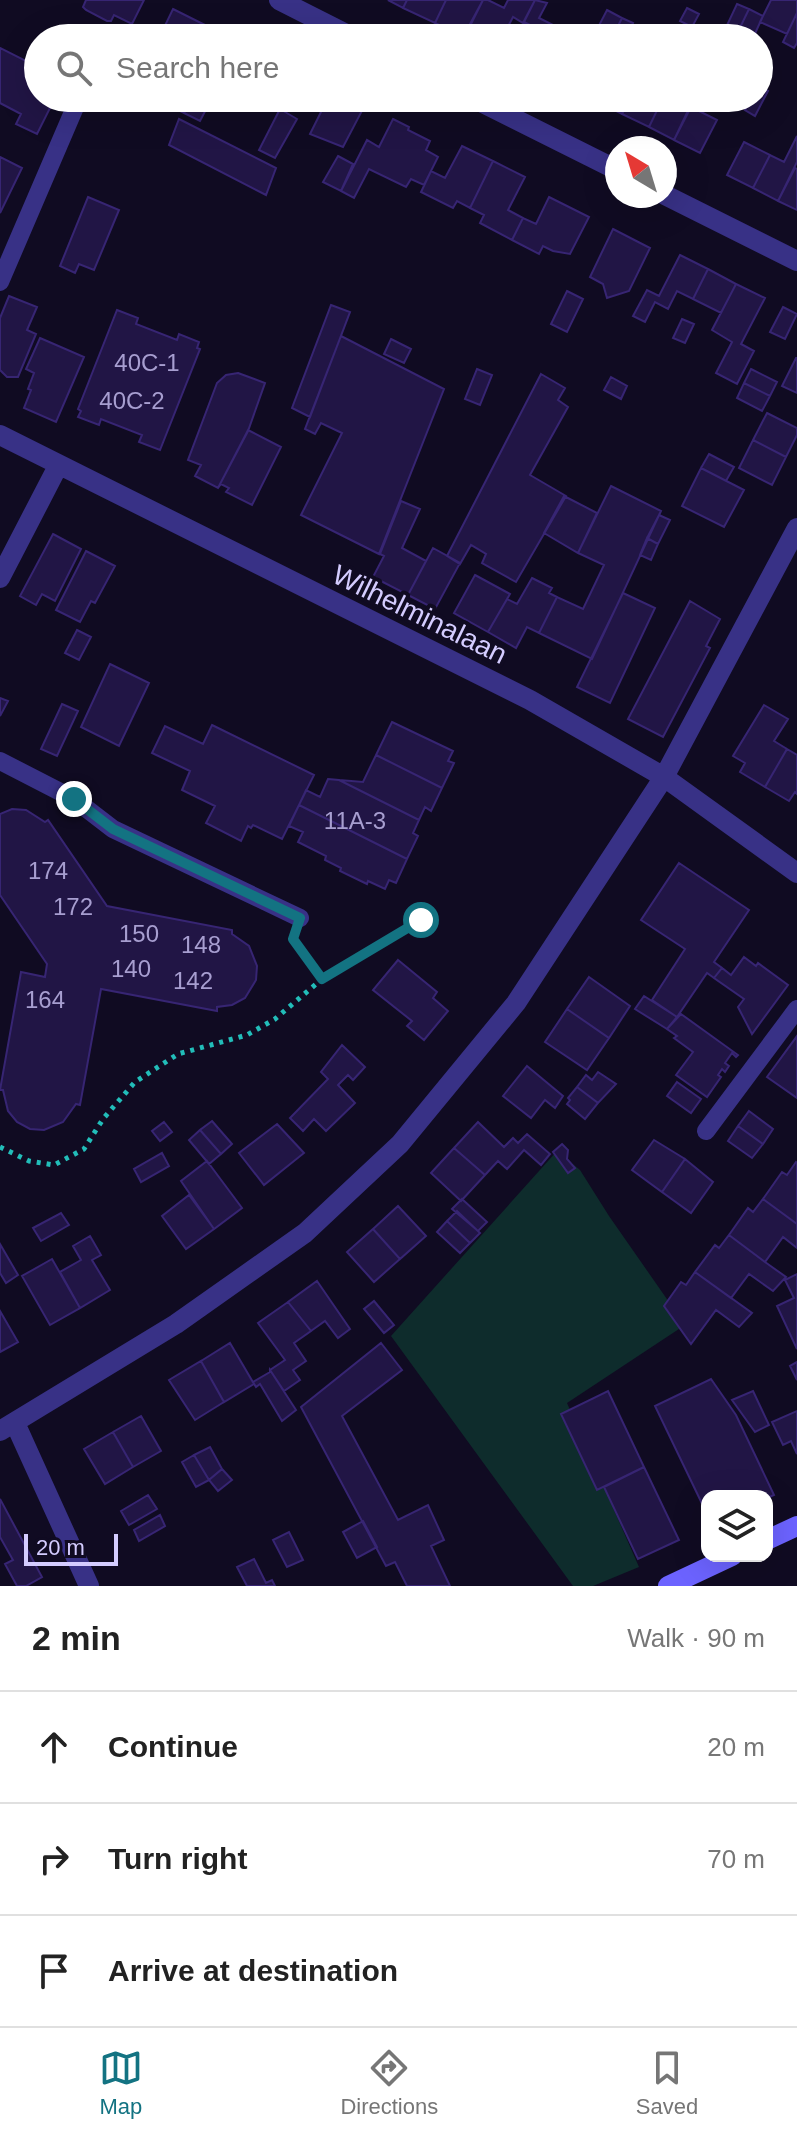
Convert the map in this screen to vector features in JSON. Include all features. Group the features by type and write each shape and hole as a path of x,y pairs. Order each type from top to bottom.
{"street":[{"path":"279,0 326,24"},
{"path":"501,112 605,164"},
{"path":"677,201 797,261"},
{"name":"Wilhelminalaan","path":"0,435 530,700 664,777 797,873"},
{"path":"0,578 58,466"},
{"path":"89,1586 7,1427 176,1324 305,1233 400,1144 516,1003 664,777 797,528"},
{"path":"773,1537 797,1526"},
{"path":"668,1586 719,1562"}],"lane":[{"path":"0,282 73,112"},
{"path":"0,761 74,799 113,829 300,918"},
{"path":"706,1131 797,1009"}],"path":[{"path":"300,918 293,939 322,979"},
{"path":"0,1147 29,1161 54,1165 84,1149 103,1119 135,1082 178,1054 247,1035 275,1019 322,979 421,920"}],"green space":[{"path":"557,1151 580,1170 685,1325 567,1403 639,1567 593,1586 573,1586 391,1336"}],"building":[{"path":"86,0 144,0 132,24 114,15 111,21 107,21 83,7"},
{"path":"388,0 407,0 403,8"},
{"path":"407,0 446,0 435,23 403,8"},
{"path":"446,0 483,0 470,24 435,23"},
{"path":"483,0 504,8 508,0 535,0 523,23 513,17 509,24 471,24"},
{"path":"535,0 547,3 539,18 551,24 524,22"},
{"path":"771,0 797,0 797,13 787,34 773,28 773,24 760,22"},
{"path":"737,4 749,9 742,24 728,24"},
{"path":"687,8 699,14 694,24 680,21"},
{"path":"173,9 203,24 166,24"},
{"path":"749,9 763,16 759,24 742,24"},
{"path":"607,10 622,18 619,24 600,24"},
{"path":"797,13 797,43 794,48 783,42"},
{"path":"622,18 633,23 633,24 619,24"},
{"path":"0,48 24,60 24,112 48,112 37,134 16,124 21,114 0,103"},
{"path":"185,112 205,112 200,121"},
{"path":"278,112 297,119 275,158 259,150"},
{"path":"321,112 361,112 343,147 310,134"},
{"path":"623,112 656,112 649,127"},
{"path":"656,112 687,112 676,136 666,136 649,127"},
{"path":"688,112 701,112 717,120 700,153 677,142 676,136"},
{"path":"179,119 276,168 266,195 169,145"},
{"path":"393,119 430,141 426,150 438,157 424,185 411,179 406,187 369,169 354,198 341,191 367,140 379,147"},
{"path":"797,136 797,162 778,201 753,188 770,155 784,162"},
{"path":"744,142 770,155 753,188 727,175"},
{"path":"462,146 493,161 470,208 457,201 453,208 421,192 431,171 445,178"},
{"path":"338,156 353,164 341,191 323,182"},
{"path":"0,157 22,168 0,213"},
{"path":"493,161 525,177 508,210 523,218 512,240 480,223 484,215 470,208"},
{"path":"797,169 797,210 778,201"},
{"path":"88,197 119,210 94,270 79,264 75,273 60,266"},
{"path":"549,197 589,217 570,254 543,246 539,254 512,240 523,218 536,224"},
{"path":"613,229 650,248 629,291 607,298 603,284 590,277"},
{"path":"680,255 708,269 693,299 677,291 668,309 655,302 645,322 633,316 647,290 659,296"},
{"path":"708,269 736,284 721,313 693,299"},
{"path":"736,284 765,298 741,344 754,351 737,384 716,373 732,342 712,330"},
{"path":"567,291 583,299 567,332 551,324"},
{"path":"9,296 37,307 27,330 36,334 18,377 7,377 0,370 0,318"},
{"path":"331,305 350,312 310,417 292,408"},
{"path":"783,307 797,314 785,339 770,332"},
{"path":"117,310 138,318 136,324 177,340 179,334 199,342 197,348 200,349 160,450 139,442 142,435 101,419 99,425 78,417 81,411 78,409"},
{"path":"682,319 694,324 685,343 673,338"},
{"path":"341,336 444,389 379,554 301,515 342,433 321,423 315,434 305,429"},
{"path":"40,338 84,357 56,422 24,408 34,373 26,369"},
{"path":"391,339 411,349 404,363 384,354"},
{"path":"797,358 797,393 782,386"},
{"path":"477,369 492,375 480,405 465,399"},
{"path":"751,369 777,382 770,396 744,383"},
{"path":"238,373 265,383 248,431 218,488 195,476 201,465 188,460 217,383 226,375"},
{"path":"541,374 565,388 558,400 568,407 530,475 566,496 516,582 482,563 486,554 471,545 460,564 447,556"},
{"path":"611,377 627,386 621,399 604,390"},
{"path":"744,383 770,396 762,411 737,398"},
{"path":"767,413 797,428 797,435 786,457 753,440"},
{"path":"248,430 281,447 252,505 226,492 229,488 221,484 218,488"},
{"path":"753,440 786,457 772,485 739,468"},
{"path":"709,454 734,467 726,481 701,468"},
{"path":"701,468 744,490 724,527 682,506"},
{"path":"611,486 661,511 592,659 539,633 557,597 583,609 604,565 578,553"},
{"path":"564,496 597,513 578,553 544,533"},
{"path":"401,501 420,509 402,548 426,561 408,595 373,577 384,556 380,554"},
{"path":"659,515 670,520 658,544 647,538"},
{"path":"53,534 81,549 55,601 42,594 36,605 20,596"},
{"path":"647,538 658,544 651,560 640,555"},
{"path":"433,548 460,563 435,609 408,595"},
{"path":"86,551 115,566 95,603 91,601 80,622 56,610"},
{"path":"475,575 510,594 488,632 454,613"},
{"path":"532,578 552,588 549,593 557,597 539,633 527,627 516,648 488,632 507,599 517,604"},
{"path":"623,593 655,608 610,703 577,687"},
{"path":"690,601 720,619 706,646 710,648 663,737 628,719"},
{"path":"77,630 91,637 79,660 65,653"},
{"path":"110,664 149,683 119,746 81,727"},
{"path":"0,698 8,701 0,716"},
{"path":"62,704 78,711 57,756 41,749"},
{"path":"764,705 788,719 774,741 787,749 765,787 740,772 745,763 733,756"},
{"path":"392,722 453,751 448,761 454,763 442,788 376,755"},
{"path":"212,725 314,775 282,839 253,825 251,828 248,826 241,841 206,823 215,806 182,790 190,771 152,753 165,726 203,744"},
{"path":"787,749 797,755 797,794 795,792 789,801 765,787"},
{"path":"376,755 442,788 431,811 425,807 419,820 339,780 363,782"},
{"path":"328,779 339,780 419,820 413,833 418,836 407,859 299,805 306,790 320,797"},
{"path":"299,805 407,859 396,883 389,880 385,889 368,881 367,884 340,871 341,868 325,860 326,856 298,842 303,832 289,826"},
{"path":"12,809 26,810 45,822 48,820 107,906 232,930 232,934 249,946 257,966 256,980 245,998 232,1005 217,1007 217,1011 101,989 80,1105 76,1104 63,1122 44,1130 30,1129 17,1122 8,1111 3,1090 0,1090 21,972 45,977 47,964 0,895 0,814"},
{"path":"679,863 749,910 714,962 722,968 714,978 707,973 677,1017 652,1000 685,949 641,920"},
{"path":"744,957 756,966 758,963 788,985 752,1034 738,1007 744,999 714,978 722,968 731,975"},
{"path":"398,960 437,992 433,998 448,1011 424,1040 407,1026 412,1021 373,990"},
{"path":"589,977 630,1006 609,1038 567,1009"},
{"path":"644,996 677,1017 667,1029 635,1009"},
{"path":"567,1009 609,1038 587,1070 545,1042"},
{"path":"681,1014 738,1055 736,1057 732,1053 725,1063 729,1066 725,1072 722,1069 718,1075 721,1077 707,1097 676,1075 693,1052 667,1029"},
{"path":"797,1036 797,1098 767,1077"},
{"path":"342,1045 365,1067 353,1080 348,1075 338,1085 355,1103 326,1131 314,1119 303,1131 290,1118 328,1079 321,1072"},
{"path":"527,1066 563,1096 555,1108 545,1100 531,1118 503,1096"},
{"path":"598,1072 616,1084 598,1103 577,1087 586,1075 592,1080"},
{"path":"677,1082 701,1099 691,1113 667,1096"},
{"path":"577,1087 598,1103 585,1119 567,1104"},
{"path":"749,1111 773,1129 763,1144 738,1126"},
{"path":"212,1121 232,1144 221,1154 200,1130"},
{"path":"164,1122 172,1132 160,1141 152,1131"},
{"path":"478,1122 504,1147 513,1138 518,1143 527,1134 550,1154 541,1165 524,1150 507,1169 498,1161 485,1175 454,1148"},
{"path":"277,1124 304,1153 264,1185 239,1153"},
{"path":"738,1126 763,1144 752,1158 728,1141"},
{"path":"200,1130 221,1154 209,1164 189,1140"},
{"path":"654,1140 685,1159 662,1192 632,1170"},
{"path":"562,1144 568,1150 567,1159 575,1168 568,1173 553,1152"},
{"path":"454,1148 485,1175 461,1201 431,1173"},
{"path":"162,1153 169,1166 141,1182 134,1169"},
{"path":"685,1159 713,1182 691,1213 662,1192"},
{"path":"207,1161 242,1208 214,1229 181,1181"},
{"path":"796,1162 797,1224 763,1199 782,1172 787,1175"},
{"path":"189,1195 214,1229 186,1249 162,1216"},
{"path":"462,1199 487,1222 478,1231 452,1209"},
{"path":"763,1199 797,1224 797,1248 783,1237 765,1262 729,1235 748,1208 753,1212"},
{"path":"398,1206 426,1236 400,1259 373,1229"},
{"path":"457,1211 480,1233 470,1243 447,1221"},
{"path":"61,1213 69,1225 41,1241 33,1228"},
{"path":"447,1221 470,1243 460,1253 437,1232"},
{"path":"373,1229 400,1259 374,1282 347,1252"},
{"path":"729,1235 786,1277 773,1291 749,1274 731,1298 695,1272 715,1245 719,1248"},
{"path":"90,1236 101,1255 92,1260 110,1290 80,1308 60,1272 81,1260 73,1246"},
{"path":"0,1244 18,1275 6,1283 0,1273"},
{"path":"52,1259 80,1308 50,1325 22,1276"},
{"path":"695,1272 752,1313 739,1327 716,1310 691,1344 664,1306 681,1282 686,1285"},
{"path":"797,1274 797,1349 777,1306 794,1298 785,1280"},
{"path":"317,1281 350,1329 338,1338 325,1321 311,1331 288,1302"},
{"path":"374,1301 394,1325 384,1333 364,1309"},
{"path":"288,1302 311,1331 294,1343 306,1361 293,1370 300,1380 284,1391 270,1370 285,1360 258,1323"},
{"path":"0,1311 18,1342 0,1352"},
{"path":"230,1343 254,1384 224,1402 201,1361"},
{"path":"381,1343 402,1370 342,1416 398,1520 428,1505 444,1540 431,1546 450,1586 407,1586 395,1562 386,1566 301,1407"},
{"path":"201,1361 224,1402 195,1420 169,1380"},
{"path":"797,1362 797,1380 790,1366"},
{"path":"270,1370 296,1410 282,1421 260,1384 256,1387 253,1382"},
{"path":"711,1379 736,1415 772,1490 701,1490 701,1502 655,1406"},
{"path":"608,1391 644,1467 597,1490 561,1414"},
{"path":"753,1391 769,1425 755,1432 732,1400"},
{"path":"797,1411 797,1454 791,1441 783,1445 772,1422"},
{"path":"141,1416 161,1451 133,1467 113,1432"},
{"path":"113,1432 133,1467 105,1484 84,1449"},
{"path":"210,1447 222,1469 209,1480 194,1455"},
{"path":"194,1455 209,1480 196,1487 182,1462"},
{"path":"644,1467 679,1540 638,1559 604,1487"},
{"path":"222,1469 232,1480 218,1491 209,1480"},
{"path":"148,1495 157,1509 129,1525 121,1511"},
{"path":"0,1499 42,1577 26,1586 17,1586 5,1564 13,1560 0,1537"},
{"path":"160,1515 165,1526 139,1541 134,1530"},
{"path":"363,1521 377,1547 357,1558 343,1532"},
{"path":"289,1532 303,1560 287,1567 273,1540"},
{"path":"254,1559 266,1583 272,1580 275,1586 247,1586 237,1567"}],"route":[{"path":"74,799 113,829 300,918 293,939 322,979 421,920"}]}
